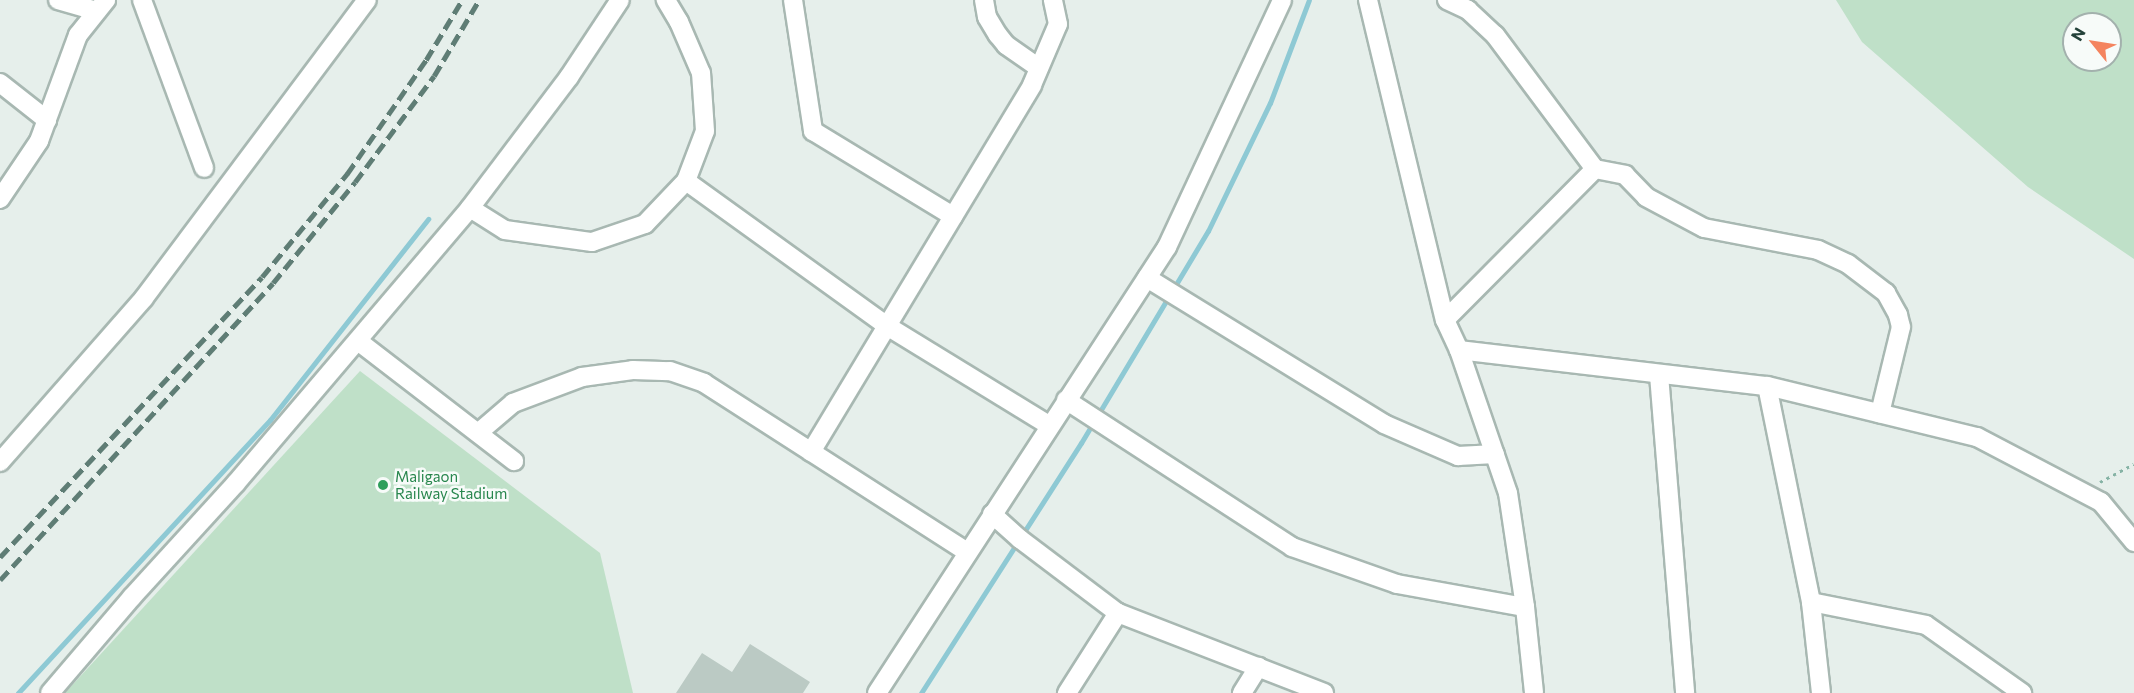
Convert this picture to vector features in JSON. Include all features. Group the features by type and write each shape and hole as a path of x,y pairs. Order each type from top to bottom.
{"street":[{"path":"58,0 101,6"},
{"path":"142,0 204,168"},
{"path":"0,462 144,298 367,0"},
{"path":"50,693 358,341 470,208 568,77 620,0"},
{"path":"470,208 505,230 592,242 645,224 686,181 705,131 701,73 679,22 666,0"},
{"path":"793,0 813,131 953,216"},
{"path":"984,0 987,17 1006,45 1039,68"},
{"path":"811,452 1032,85 1058,24 1053,0"},
{"path":"877,693 1167,247 1282,0"},
{"path":"1368,0 1445,320 1459,350 1508,493 1525,607 1534,693"},
{"path":"1447,0 1468,10 1495,35 1595,169 1625,175 1646,197 1704,228 1818,250 1848,264 1886,293 1898,315 1900,327 1880,413"},
{"path":"0,199 39,141 78,35 101,6"},
{"path":"0,83 47,120"},
{"path":"1445,320 1595,169"},
{"path":"686,181 887,326 1050,426"},
{"path":"1147,278 1384,424 1458,456 1495,453"},
{"path":"358,341 514,460"},
{"path":"1459,350 1767,386 1977,436 2101,502 2134,542"},
{"path":"478,433 513,403 582,377 633,370 670,371 704,383 967,552"},
{"path":"1659,375 1685,693"},
{"path":"1767,386 1811,602 1821,693"},
{"path":"1066,400 1292,547 1397,584 1525,607"},
{"path":"992,514 1020,539 1118,613 1258,667 1295,687 1324,693"},
{"path":"1811,602 1926,625 2022,693"},
{"path":"1067,693 1118,613"},
{"path":"1242,693 1258,667"}],"path":[{"path":"2101,502 2100,482 2134,464"}],"green space":[{"path":"1836,0 2134,0 2134,259 2028,187 1862,42"},
{"name":"Maligaon Railway Stadium","path":"360,371 600,553 633,693 65,693"}],"building":[{"path":"750,644 810,682 803,693 676,693 702,653 732,672"}],"waterway":[{"path":"921,693 1081,443 1208,231 1270,103 1309,0"},
{"path":"18,693 270,420 428,219"}],"railway":[{"path":"0,557 262,277 347,174 426,60 462,0"},
{"path":"0,580 273,283 355,182 434,76 479,0"}],"place":[{"name":"Maligaon Railway Stadium","path":"383,485"}]}
